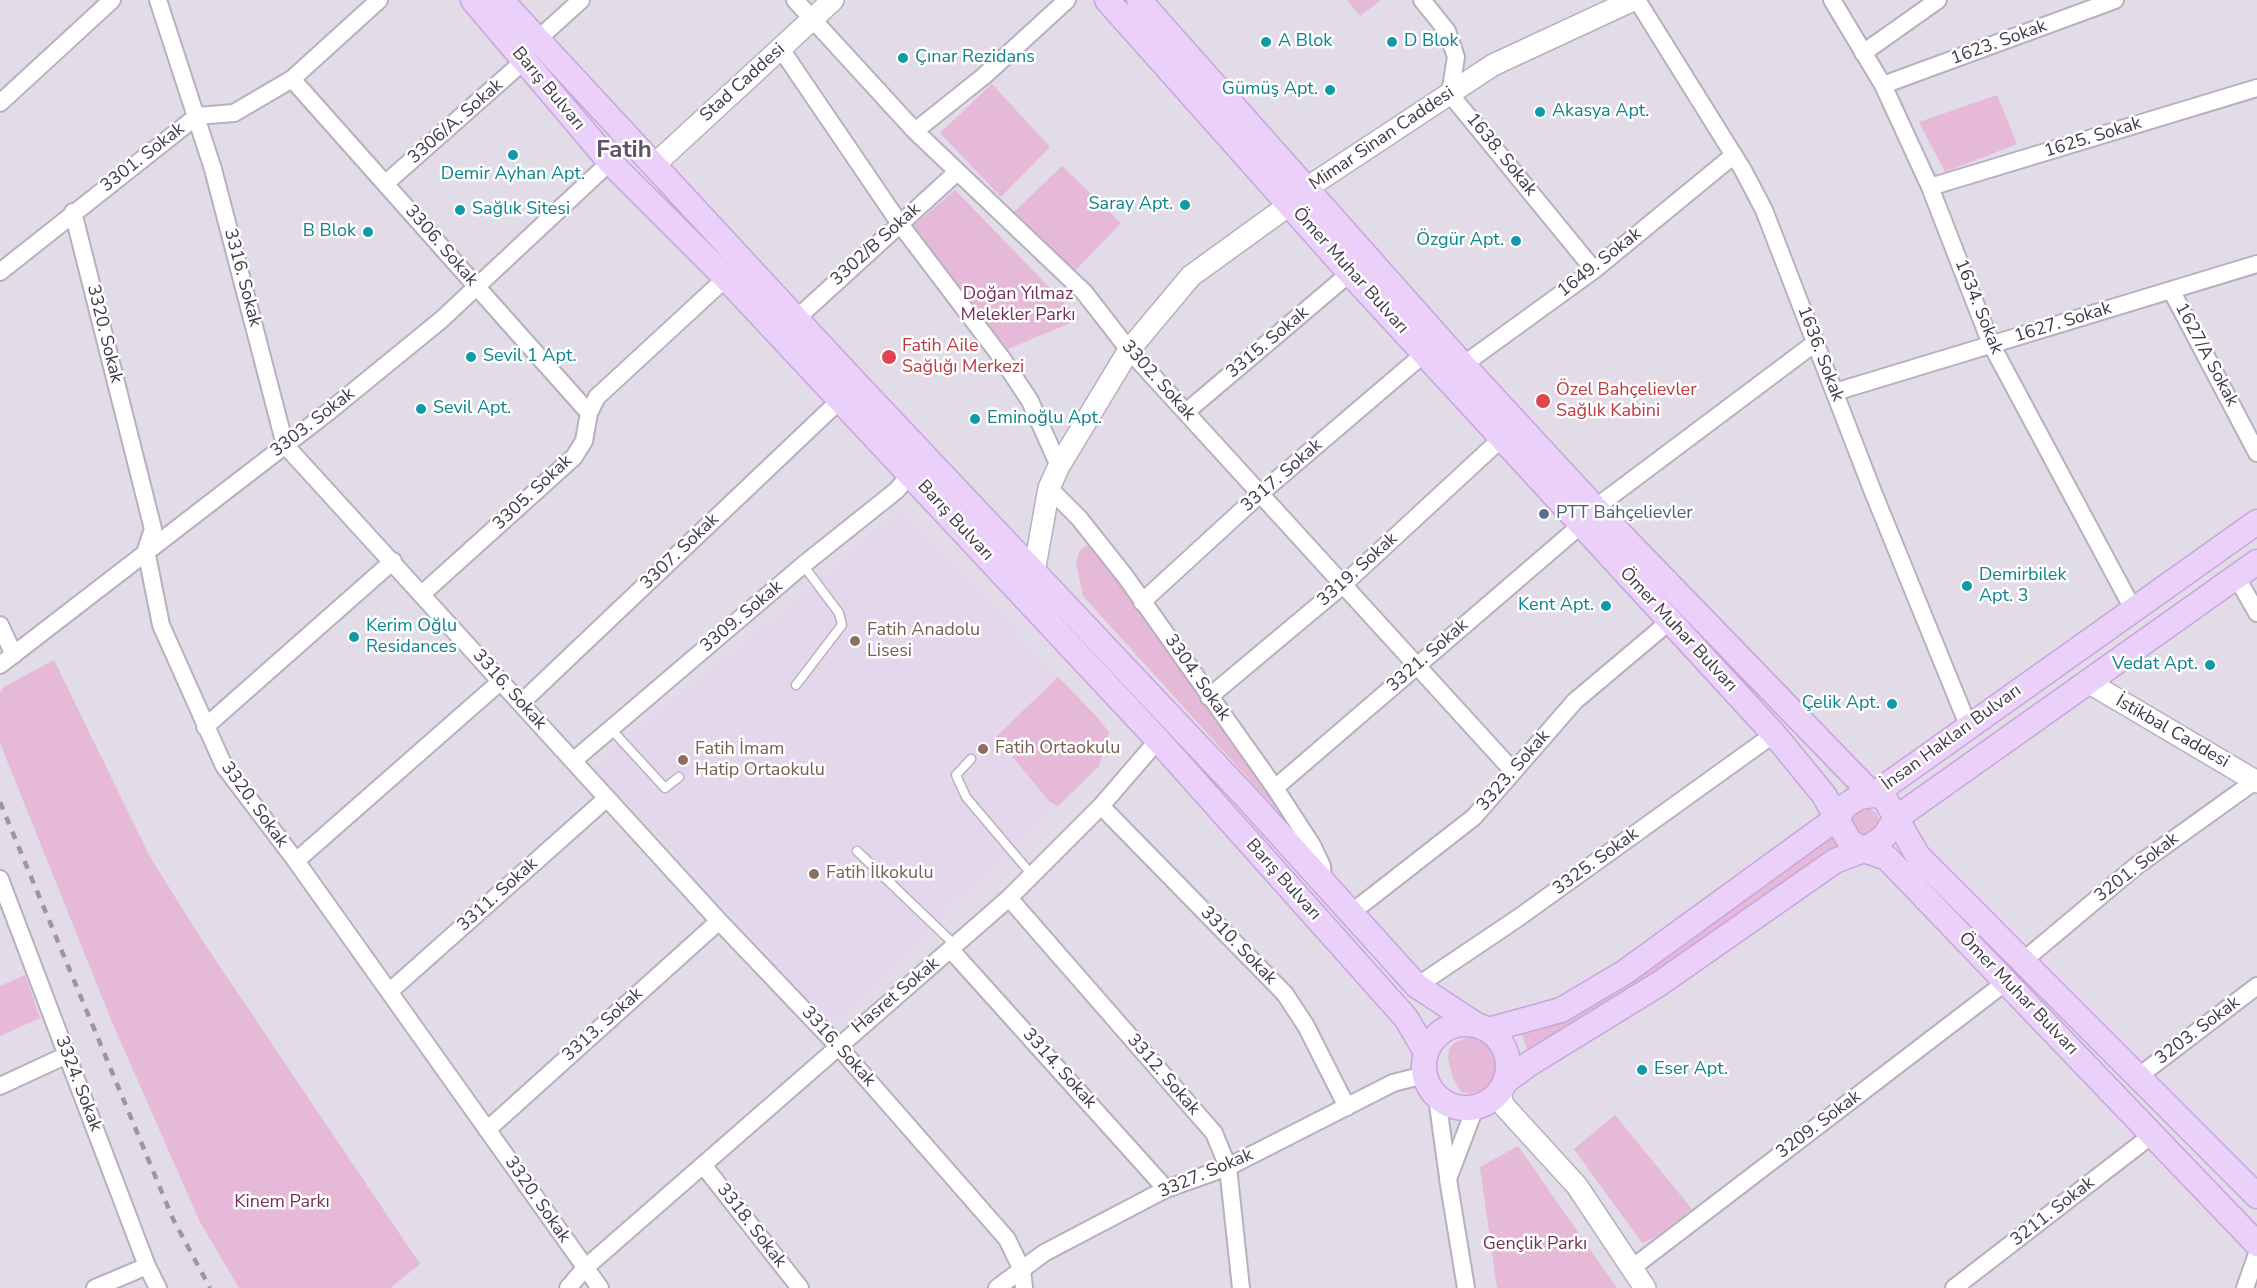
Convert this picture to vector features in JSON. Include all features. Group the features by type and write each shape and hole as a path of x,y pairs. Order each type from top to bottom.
{"main road":[{"name":"Barış Bulvarı","path":"473,0 531,50 653,166 1323,881 1417,986 1482,1027"},
{"name":"Barış Bulvarı","path":"501,0 531,50 610,162 726,278 1158,740 1411,1024 1425,1063"},
{"name":"Ömer Muhar Bulvarı","path":"1107,0 1350,273 1502,438 1588,516 1873,795 1885,799 1893,809 1895,819 1918,856 2257,1196"},
{"name":"Ömer Muhar Bulvarı","path":"1139,0 1463,365 1588,516 1670,621 1774,735 1824,795 1849,841 1864,850 1887,858 2257,1244"},
{"name":"İnsan Hakları Bulvarı","path":"1482,1027 1561,1010 1625,972 1837,818 1845,806 1859,797 1873,795 1968,725 2257,522"},
{"name":"İnsan Hakları Bulvarı","path":"1502,1087 1529,1064 1659,984 1835,861 1864,850 1884,837 1895,819 2257,562"},
{"path":"1463,1023 1482,1027 1499,1039 1506,1052 1509,1066 1502,1087 1488,1102 1475,1108 1449,1105 1437,1098 1425,1063 1440,1032 1463,1023"}],"street":[{"path":"0,103 112,0"},
{"name":"3316. Sokak","path":"158,0 197,116 285,445 719,921 838,1046 1007,1239 1022,1270 1024,1288"},
{"name":"3301. Sokak","path":"0,272 197,116 234,113 292,79 380,0"},
{"name":"3306/A. Sokak","path":"386,183 531,50 581,0"},
{"name":"3302. Sokak","path":"795,0 915,131 1084,292 1129,351 1418,664 1513,771"},
{"name":"Stad Caddesi","path":"653,166 833,0"},
{"path":"915,131 984,76 1067,0"},
{"path":"1422,0 1447,31 1456,57 1450,94"},
{"name":"Mimar Sinan Caddesi","path":"1034,572 1049,488 1059,466 1129,351 1191,276 1289,205 1307,188 1493,65 1635,0"},
{"name":"1636. Sokak","path":"1635,0 1734,155 1764,210 1968,725"},
{"name":"1634. Sokak","path":"1832,0 1883,85 1930,187 1991,344 2133,609"},
{"path":"1863,53 1938,0"},
{"name":"1623. Sokak","path":"1883,85 2115,0"},
{"path":"781,49 900,224 1001,357 1030,401 1059,466"},
{"name":"3306. Sokak","path":"292,79 589,413"},
{"name":"1625. Sokak","path":"1930,187 2257,88"},
{"name":"1638. Sokak","path":"1450,94 1594,270"},
{"name":"1649. Sokak","path":"1463,365 1594,270 1734,155"},
{"name":"3303. Sokak","path":"0,665 146,550 285,445 441,320 610,162"},
{"name":"3302/B Sokak","path":"796,319 957,172"},
{"name":"3320. Sokak","path":"73,212 153,529 146,550 161,625 224,766 296,861 600,1288"},
{"name":"1627. Sokak","path":"1835,392 2257,264"},
{"name":"3315. Sokak","path":"1186,412 1350,273"},
{"name":"3305. Sokak","path":"422,594 574,457 584,441 589,413 597,397 726,278"},
{"name":"1627/A Sokak","path":"2171,290 2257,453"},
{"name":"3321. Sokak","path":"1275,788 1588,516 1815,343"},
{"name":"3317. Sokak","path":"1142,602 1261,493 1425,353"},
{"name":"3307. Sokak","path":"521,703 840,401"},
{"name":"3319. Sokak","path":"1209,697 1344,584 1502,438"},
{"name":"3309. Sokak","path":"573,761 803,565 897,490 910,474"},
{"name":"3304. Sokak","path":"1049,488 1079,518 1275,788 1312,845 1322,866 1323,881"},
{"path":"205,727 393,561"},
{"path":"2236,576 2257,613"},
{"name":"3323. Sokak","path":"1350,913 1474,817 1575,701 1670,621"},
{"path":"0,625 14,655"},
{"path":"296,861 501,681"},
{"name":"İstikbal Caddesi","path":"2088,682 2256,781"},
{"name":"3325. Sokak","path":"1417,986 1518,918 1774,735"},
{"name":"Hasret Sokak","path":"568,1288 585,1268 1009,898 1101,806 1158,740"},
{"name":"3201. Sokak","path":"2023,961 2135,867 2256,781"},
{"name":"3311. Sokak","path":"389,992 607,798"},
{"name":"3310. Sokak","path":"1101,806 1285,994 1306,1026 1347,1107"},
{"name":"3324. Sokak","path":"0,879 147,1266 158,1288"},
{"name":"3312. Sokak","path":"1009,898 1214,1133 1228,1167 1241,1288"},
{"name":"3313. Sokak","path":"487,1130 719,921"},
{"name":"3314. Sokak","path":"953,948 1166,1189"},
{"name":"3209. Sokak","path":"1632,1268 2006,982"},
{"name":"3203. Sokak","path":"2139,1076 2257,986"},
{"path":"0,1086 67,1055"},
{"name":"3327. Sokak","path":"996,1288 1044,1253 1166,1189 1228,1167 1393,1083 1425,1063"},
{"path":"1502,1087 1504,1106 1577,1186 1646,1288"},
{"path":"1437,1098 1466,1288"},
{"path":"1448,1179 1475,1108"},
{"name":"3211. Sokak","path":"1954,1288 2152,1135"},
{"name":"3318. Sokak","path":"703,1165 800,1288"},
{"path":"2245,1288 2257,1254"},
{"path":"94,1288 147,1266"}],"lane":[{"path":"796,685 828,647 842,625 839,613 803,565"},
{"path":"611,729 665,788 679,777"},
{"path":"971,759 956,775 966,797 1032,875"},
{"path":"857,851 953,948"}],"shaded area":[{"path":"0,0 2257,0 2257,1288 0,1288"},
{"path":"896,513 910,518 1109,732 1099,766 998,864 955,901 912,952 832,1024 669,846 593,768 607,753 792,603"}],"green space":[{"path":"1347,0 1381,0 1360,16"},
{"path":"992,84 1050,147 1001,197 940,133"},
{"path":"1997,95 2017,144 1945,172 1919,122"},
{"path":"1062,166 1121,223 1072,274 1014,212"},
{"name":"Doğan Yılmaz Melekler Parkı","path":"955,190 1080,319 1008,349 911,228"},
{"path":"1089,544 1289,818 1286,820 1083,596 1076,562 1080,550"},
{"name":"Kinem Parkı","path":"54,660 150,857 202,940 420,1264 390,1288 239,1288 200,1222 112,1022 0,743 0,693 4,687"},
{"path":"1058,677 1109,732 1099,766 1058,806 1050,802 996,737"},
{"path":"1865,808 1875,812 1879,822 1875,832 1865,836 1855,832 1851,822 1855,812"},
{"path":"1832,837 1838,844 1666,967 1529,1053 1522,1035 1544,1024 1822,841"},
{"path":"25,975 40,1018 0,1036 0,986"},
{"path":"1472,1036 1481,1038 1496,1048 1502,1065 1497,1082 1489,1089 1470,1094 1461,1092 1453,1078 1448,1059 1449,1049 1455,1042"},
{"path":"1615,1115 1692,1209 1656,1237 1642,1243 1574,1149"},
{"name":"Gençlik Parkı","path":"1518,1146 1617,1288 1497,1288 1480,1167"}],"railway":[{"path":"0,802 173,1219 210,1288"}],"place":[{"name":"A Blok","path":"1266,42"},
{"name":"D Blok","path":"1392,42"},
{"name":"Çınar Rezidans","path":"903,58"},
{"name":"Gümüş Apt.","path":"1330,90"},
{"name":"Akasya Apt.","path":"1540,112"},
{"name":"Demir Ayhan Apt.","path":"513,155"},
{"name":"Saray Apt.","path":"1185,205"},
{"name":"Sağlık Sitesi","path":"460,210"},
{"name":"B Blok","path":"368,232"},
{"name":"Özgür Apt.","path":"1516,241"},
{"name":"Sevil 1 Apt.","path":"471,357"},
{"name":"Fatih Aile Sağlığı Merkezi","path":"889,357"},
{"name":"Özel Bahçelievler Sağlık Kabini","path":"1543,401"},
{"name":"Sevil Apt.","path":"421,409"},
{"name":"Eminoğlu Apt.","path":"975,419"},
{"name":"PTT Bahçelievler","path":"1544,514"},
{"name":"Demirbilek Apt. 3","path":"1967,586"},
{"name":"Kent Apt.","path":"1606,606"},
{"name":"Kerim Oğlu Residances","path":"354,637"},
{"name":"Fatih Anadolu Lisesi","path":"855,641"},
{"name":"Vedat Apt.","path":"2210,665"},
{"name":"Çelik Apt.","path":"1892,704"},
{"name":"Fatih Ortaokulu","path":"983,749"},
{"name":"Fatih İmam Hatip Ortaokulu","path":"683,760"},
{"name":"Fatih İlkokulu","path":"814,874"},
{"name":"Eser Apt.","path":"1642,1070"}],"district":[{"name":"Fatih","path":"624,151"}]}
